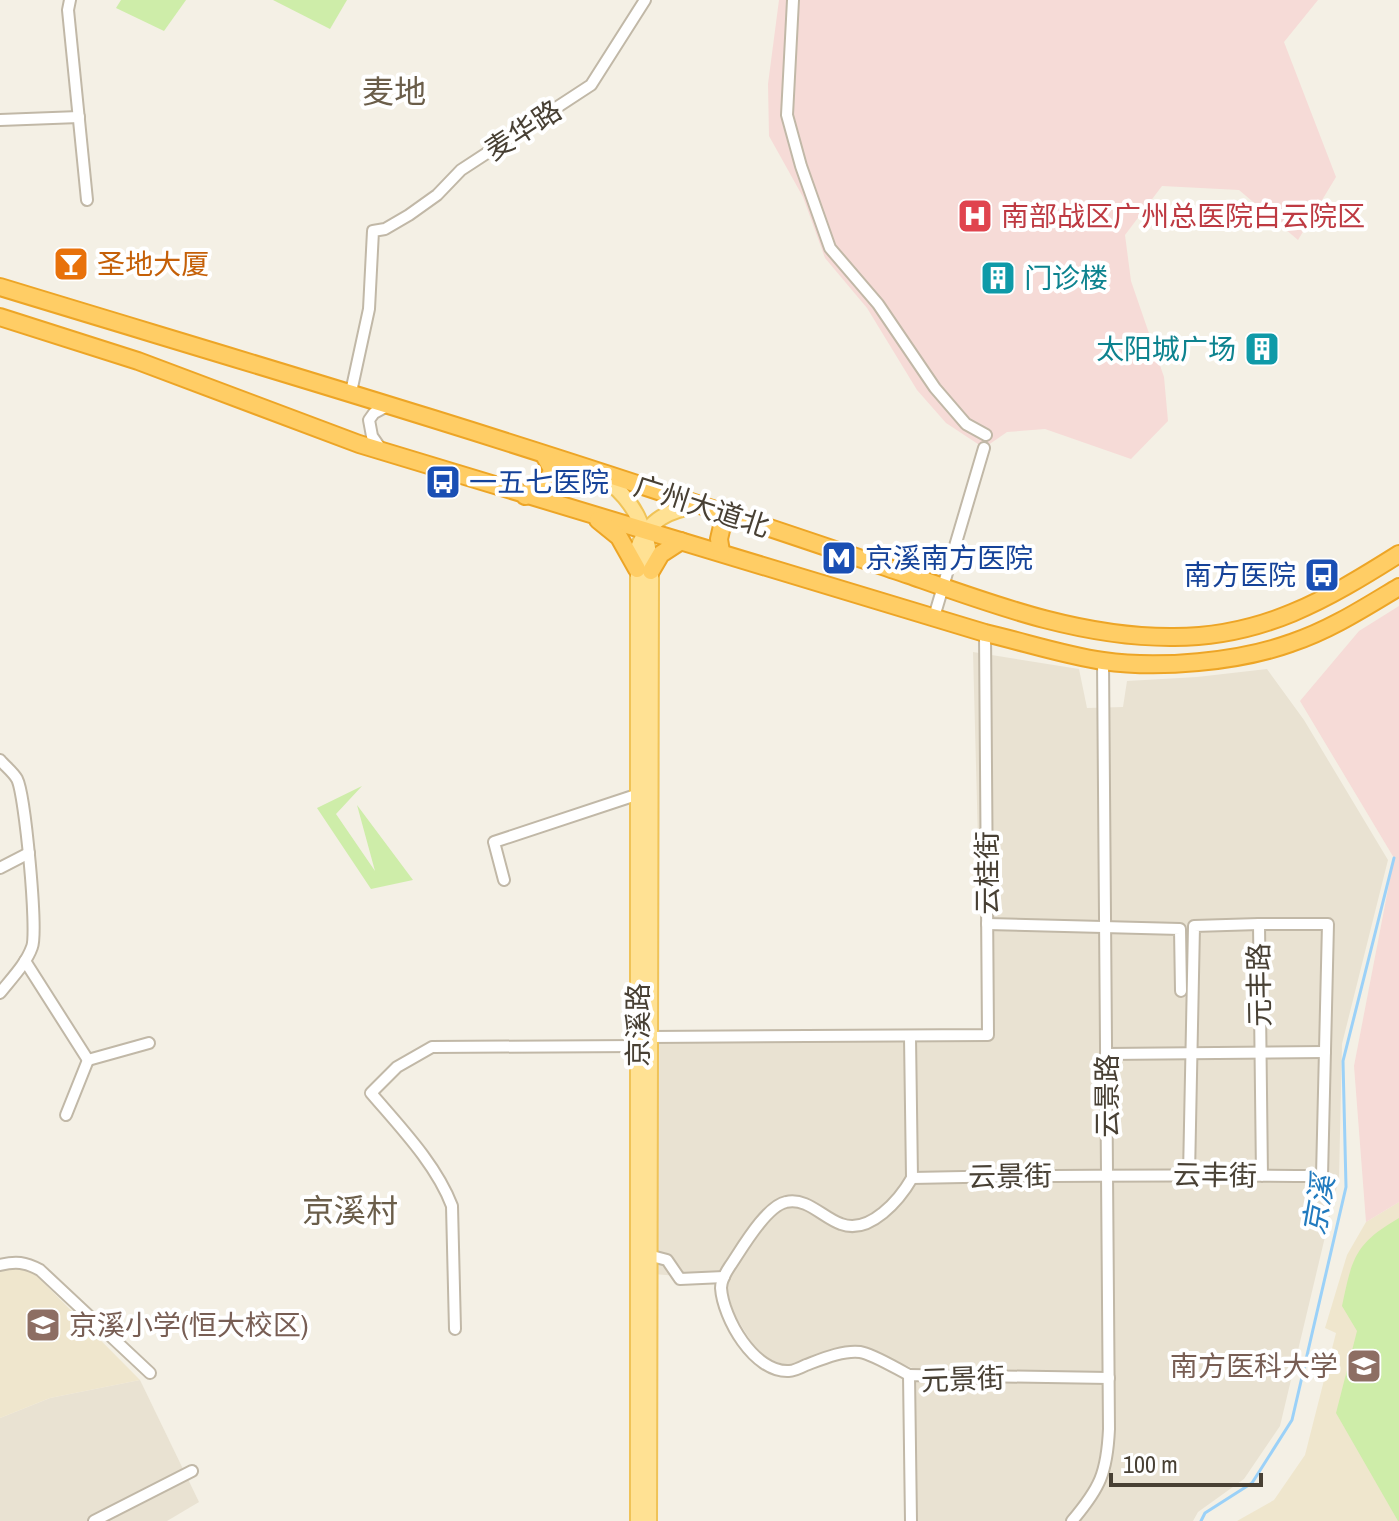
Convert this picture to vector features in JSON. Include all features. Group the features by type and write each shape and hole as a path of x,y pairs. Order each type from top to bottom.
{"highway":[{"name":"广州大道北","path":"0,287 138,331 393,405 1017,612 1077,627 1134,635 1199,636 1269,623 1359,580 1399,554"},
{"name":"广州大道北","path":"0,317 138,361 321,431 525,496 985,633 1103,661 1159,663 1267,650 1293,643 1343,621 1399,587"},
{"path":"525,496 542,487 551,476 552,469 544,455"},
{"path":"582,511 619,537 644,570 681,541"},
{"path":"721,552 719,539 722,526 737,517"}],"main road":[{"name":"京溪路","path":"588,469 621,492 645,530 639,794 648,1255 649,1521"},
{"path":"645,530 671,512 699,504"},
{"name":"京溪路","path":"638,1521 644,1041 644,570"}],"street":[{"path":"70,0 68,10 87,200"},
{"name":"麦华路","path":"351,392 369,309 373,231 385,229 409,215 437,195 461,170 591,85 645,0"},
{"path":"793,0 787,115 830,248 878,304 935,388 966,424 986,435"},
{"path":"0,120 79,117"},
{"path":"382,451 372,436 369,420 379,409 393,405"},
{"path":"934,617 984,448"},
{"name":"云桂街","path":"455,1329 452,1206 446,1190 371,1093 397,1067 432,1047 988,1035 985,633"},
{"name":"云景路","path":"1072,1521 1098,1487 1107,1462 1109,1378 1103,661"},
{"path":"0,760 17,780 29,853 34,944 0,993"},
{"path":"504,880 494,842 639,794"},
{"path":"0,868 29,853"},
{"path":"987,924 1180,929 1181,991"},
{"path":"1189,1175 1194,926 1259,924"},
{"name":"元丰路","path":"1262,1176 1259,924 1328,924 1322,1176"},
{"path":"25,961 88,1060"},
{"path":"909,1375 860,1352 826,1357 789,1371 769,1365 753,1354 727,1317 721,1285 772,1210 785,1202 803,1203 843,1225 861,1224 879,1217 905,1190 912,1178 910,1037"},
{"path":"88,1060 149,1043"},
{"path":"1106,1054 1325,1052"},
{"path":"66,1115 88,1060"},
{"name":"云景街","path":"912,1178 1107,1174"},
{"name":"云丰街","path":"1107,1174 1322,1176"},
{"path":"648,1255 667,1260 680,1279 724,1277"},
{"path":"0,1265 27,1263 40,1270 150,1373"},
{"name":"元景街","path":"911,1521 909,1375 1109,1378"},
{"path":"94,1521 192,1471"}],"shaded area":[{"name":"南部战区广州总医院白云院区","path":"779,0 1318,0 1284,42 1336,177 1298,240 1239,190 1162,186 1125,235 1131,281 1164,377 1168,421 1131,459 1045,429 1007,432 984,448 946,423 917,390 867,308 825,258 803,197 769,136 768,84"},
{"path":"1399,606 1399,1202 1366,1222 1354,1066 1394,858 1300,701 1359,631"},
{"path":"973,652 1079,669 1087,708 1123,707 1127,681 1267,669 1304,720 1388,860 1342,1044 1339,1178 1280,1426 1244,1479 1198,1512 1193,1521 915,1521 915,1369 863,1348 824,1353 789,1366 771,1360 757,1351 734,1314 726,1286 728,1280 653,1274 655,1032 983,1031"},
{"name":"南方医科大学","path":"1399,1202 1399,1521 1237,1521 1274,1500 1305,1455 1336,1333 1325,1328 1347,1255 1366,1222"},
{"name":"京溪小学(恒大校区)","path":"30,1269 140,1380 50,1398 0,1418 0,1270"},
{"path":"140,1380 199,1502 167,1521 0,1521 0,1418 50,1398"}],"green space":[{"path":"121,0 186,0 164,31 116,8"},
{"path":"273,0 347,0 330,29"},
{"path":"362,786 336,814 375,871 357,805 413,880 371,889 317,808"},
{"path":"1399,1218 1398,1521 1336,1413 1357,1331 1342,1306 1349,1276 1364,1245"}],"waterway":[{"name":"京溪","path":"1201,1521 1205,1513 1252,1483 1292,1420 1346,1187 1343,1061 1394,858"}],"place":[{"name":"南部战区广州总医院白云院区","path":"975,216"},
{"name":"圣地大厦","path":"71,264"},
{"name":"门诊楼","path":"998,278"},
{"name":"太阳城广场","path":"1262,349"},
{"name":"一五七医院","path":"443,482"},
{"name":"京溪南方医院","path":"839,558"},
{"name":"南方医院","path":"1322,575"},
{"name":"京溪小学(恒大校区)","path":"43,1325"},
{"name":"南方医科大学","path":"1364,1366"}],"district":[{"name":"麦地","path":"394,92"},
{"name":"京溪村","path":"350,1211"}]}
